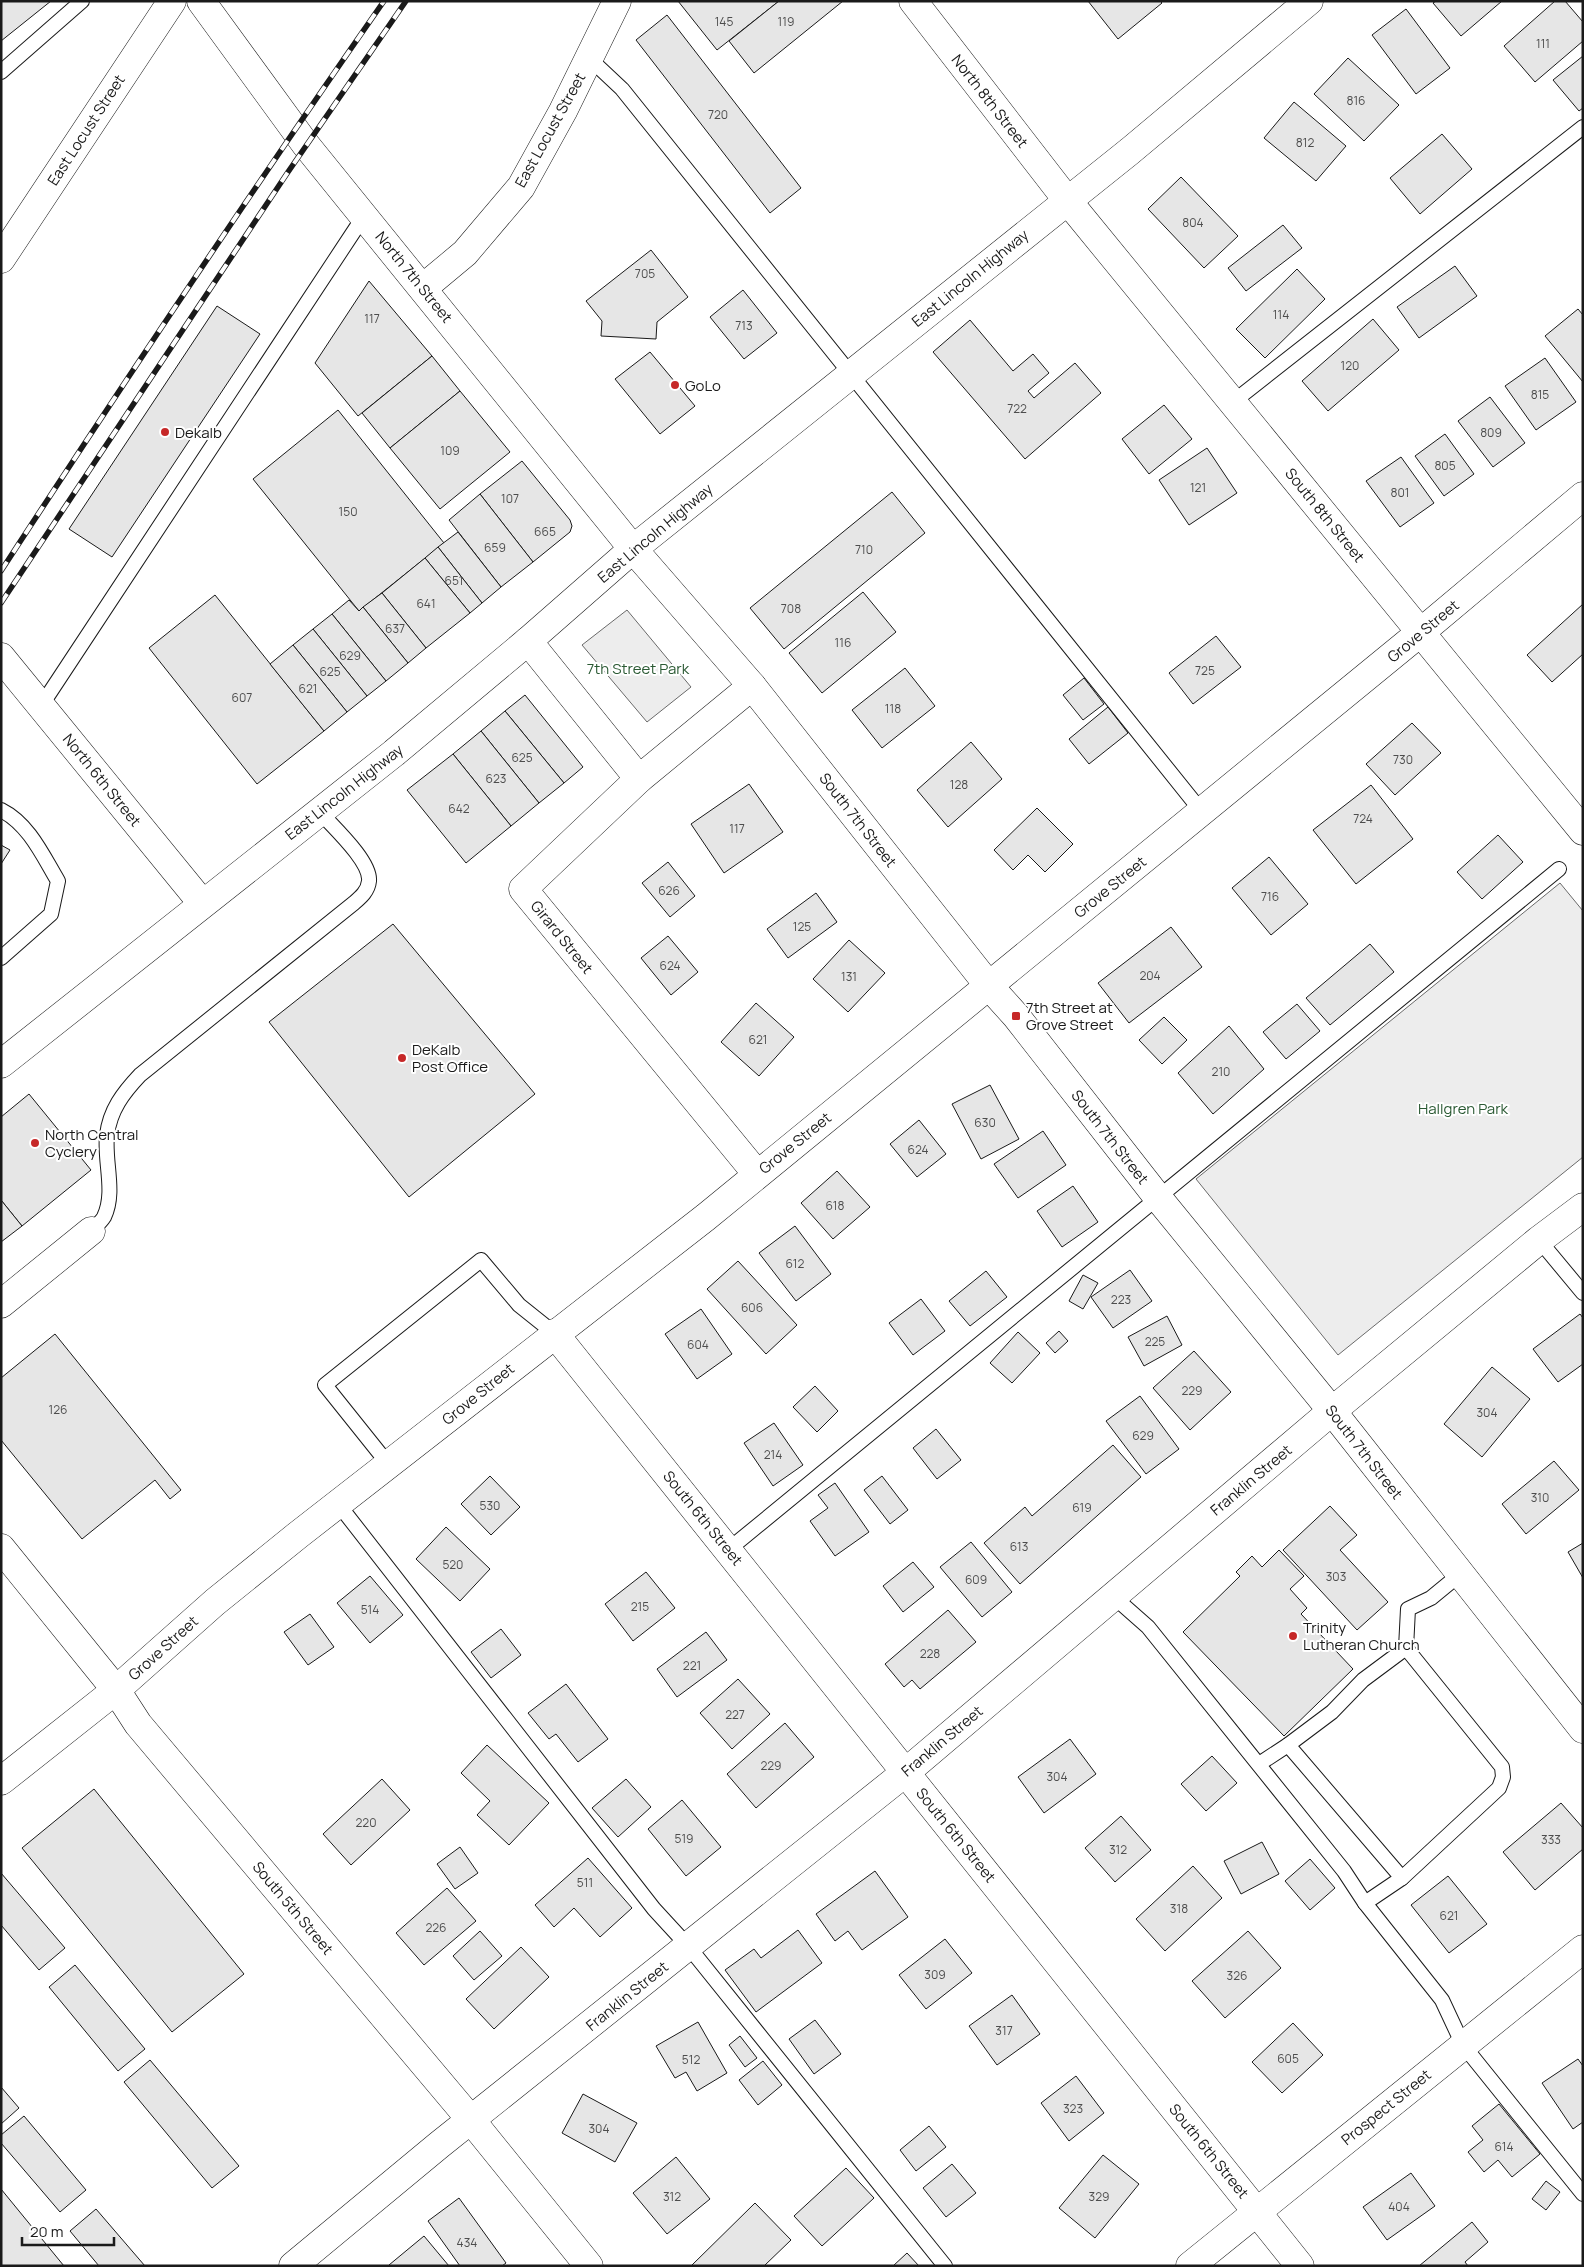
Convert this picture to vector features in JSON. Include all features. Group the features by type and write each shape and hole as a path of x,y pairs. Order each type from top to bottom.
{"street":[{"name":"East Locust Street","path":"1,259 172,1"},
{"name":"North 7th Street","path":"200,1 306,146 633,549"},
{"name":"East Locust Street","path":"423,288 465,253 521,187 563,111 617,1"},
{"name":"North 8th Street","path":"913,1 1067,200"},
{"name":"East Lincoln Highway","path":"1,1064 394,752 528,641 633,549 1067,200 1130,152 1309,1"},
{"name":"South 8th Street","path":"1067,200 1583,831"},
{"name":"Grove Street","path":"1,1781 116,1690 215,1602 757,1174 989,986 1421,632 1583,496"},
{"name":"South 7th Street","path":"633,549 752,686 989,986 1016,1016 1159,1199 1332,1411 1459,1575 1583,1729"},
{"path":"528,641 639,779"},
{"name":"North 6th Street","path":"1,657 202,903"},
{"name":"Girard Street","path":"752,686 639,779 523,889 757,1174"},
{"name":"Franklin Street","path":"293,2266 471,2120 906,1772 1332,1411 1540,1240 1583,1207"},
{"path":"1,1304 91,1231"},
{"name":"South 6th Street","path":"554,1333 1300,2266"},
{"name":"South 5th Street","path":"1,1548 116,1690 138,1724 471,2120 588,2266"},
{"name":"Prospect Street","path":"1190,2266 1583,1949"}],"lane":[{"path":"1,72 82,1"},
{"path":"589,58 622,89 1202,812"},
{"path":"1233,402 1583,127"},
{"path":"41,706 364,216"},
{"path":"1,810 9,814 34,839 58,882 51,914 1,958"},
{"path":"91,1231 103,1218 109,1201 107,1135 115,1107 124,1092 140,1075 354,904 365,893 369,880 363,861 319,811"},
{"path":"728,1550 1159,1199 1559,869"},
{"path":"1540,1240 1583,1293"},
{"path":"389,1465 325,1385 481,1260 519,1305 554,1333"},
{"path":"339,1505 654,1909 688,1946 945,2266"},
{"path":"1365,1902 1402,1878 1499,1788 1504,1777 1502,1768 1406,1648 1408,1609 1431,1598 1459,1575"},
{"path":"1114,1597 1148,1627 1344,1871 1365,1902 1442,2000 1463,2045 1583,2194"},
{"path":"1259,1764 1332,1712 1363,1680 1406,1648"},
{"path":"1288,1745 1402,1878"}],"shaded area":[{"name":"7th Street Park","path":"627,610 691,687 647,722 582,645"},
{"name":"Hallgren Park","path":"1560,883 1583,911 1583,1157 1338,1355 1196,1179"}],"building":[{"path":"1,1 51,1 1,41"},
{"path":"678,1 779,1 717,50"},
{"path":"779,1 843,1 754,73 729,41"},
{"path":"1088,1 1160,1 1162,3 1118,39"},
{"path":"1436,1 1502,1 1461,36 1433,3"},
{"path":"1555,1 1565,1 1583,22 1583,41 1535,82 1504,46"},
{"path":"1406,9 1450,68 1416,94 1372,35"},
{"path":"667,15 801,188 770,213 636,40"},
{"path":"1583,56 1583,108 1579,111 1553,80"},
{"path":"1348,58 1399,105 1364,141 1314,94"},
{"path":"1294,102 1346,146 1316,181 1264,138"},
{"path":"1442,134 1472,169 1420,214 1390,178"},
{"path":"1181,177 1238,236 1204,268 1148,209"},
{"path":"1283,225 1302,248 1246,291 1228,268"},
{"path":"651,250 688,297 657,322 656,339 601,336 602,321 586,301"},
{"path":"1455,266 1477,296 1419,338 1397,307"},
{"path":"1297,269 1325,299 1265,358 1236,329"},
{"path":"369,281 432,356 358,416 315,363"},
{"path":"743,290 777,333 744,359 710,317"},
{"name":"Dekalb","path":"217,306 260,334 112,557 69,529"},
{"path":"1578,309 1583,315 1583,382 1545,336"},
{"path":"1373,319 1399,350 1328,411 1302,381"},
{"path":"970,320 1013,371 1033,354 1049,373 1028,391 1034,398 1075,363 1101,393 1025,459 933,352"},
{"path":"650,352 695,406 660,434 615,379"},
{"path":"432,356 460,391 390,448 362,413"},
{"path":"1545,358 1576,402 1536,430 1505,386"},
{"path":"460,391 510,452 440,509 390,448"},
{"path":"1490,397 1525,443 1493,467 1458,421"},
{"path":"1164,405 1192,439 1149,474 1122,439"},
{"path":"338,410 444,543 359,611 253,479"},
{"path":"1445,434 1474,474 1444,496 1415,456"},
{"path":"1207,448 1237,493 1189,525 1159,480"},
{"path":"1401,457 1434,503 1400,527 1366,481"},
{"path":"522,461 570,520 572,526 570,532 533,562 480,494"},
{"path":"892,492 925,533 784,649 750,608"},
{"path":"480,494 533,562 501,587 449,520"},
{"path":"458,532 501,587 482,603 438,547"},
{"path":"438,547 482,603 470,613 425,558"},
{"path":"425,558 470,613 426,648 382,593"},
{"path":"863,592 896,632 822,693 789,653"},
{"path":"382,593 426,648 408,663 363,607"},
{"path":"215,595 324,731 257,784 149,648"},
{"path":"349,600 359,611 363,607 408,663 386,681 332,614"},
{"path":"1583,604 1583,654 1552,682 1527,655"},
{"path":"332,614 386,681 367,696 313,629"},
{"path":"313,629 367,696 347,712 293,645"},
{"path":"1216,636 1241,667 1193,704 1169,673"},
{"path":"293,645 347,712 324,731 270,664"},
{"path":"905,668 935,706 882,748 852,710"},
{"path":"1084,678 1104,704 1083,720 1063,695"},
{"path":"525,695 583,767 564,783 505,711"},
{"path":"1108,707 1128,733 1089,764 1069,739"},
{"path":"505,711 564,783 539,803 481,731"},
{"path":"1412,723 1441,753 1395,795 1366,764"},
{"path":"481,731 539,803 511,826 453,754"},
{"path":"971,742 1002,779 948,827 917,790"},
{"path":"453,754 511,826 466,863 407,790"},
{"path":"749,784 783,832 724,873 691,824"},
{"path":"1371,785 1413,839 1356,884 1313,830"},
{"path":"1037,808 1073,844 1045,872 1028,855 1013,870 994,850"},
{"path":"1498,835 1523,862 1482,899 1457,872"},
{"path":"1,845 10,850 1,864"},
{"path":"1269,857 1308,904 1271,935 1232,888"},
{"path":"668,862 695,896 670,917 642,883"},
{"path":"816,893 837,922 788,958 767,929"},
{"name":"DeKalb Post Office","path":"393,924 535,1094 409,1197 269,1022"},
{"path":"1171,927 1202,967 1129,1023 1098,983"},
{"path":"668,936 698,972 671,995 641,958"},
{"path":"849,940 885,973 848,1012 813,979"},
{"path":"1370,944 1394,972 1330,1025 1306,998"},
{"path":"756,1003 794,1037 759,1076 721,1042"},
{"path":"1297,1004 1320,1031 1286,1059 1263,1032"},
{"path":"1164,1017 1187,1040 1162,1064 1139,1040"},
{"path":"1229,1026 1264,1069 1213,1114 1178,1073"},
{"path":"990,1085 1019,1139 981,1159 952,1104"},
{"name":"North Central Cyclery","path":"29,1094 91,1170 22,1226 1,1200 1,1117"},
{"path":"919,1120 946,1154 917,1177 890,1144"},
{"path":"1043,1131 1066,1165 1018,1198 994,1164"},
{"path":"837,1171 870,1207 833,1239 801,1203"},
{"path":"1073,1186 1098,1222 1062,1247 1037,1211"},
{"path":"1,1200 22,1226 1,1242"},
{"path":"795,1226 831,1274 796,1301 759,1253"},
{"path":"738,1261 797,1325 766,1354 707,1289"},
{"path":"1130,1270 1152,1301 1113,1328 1091,1297"},
{"path":"986,1271 1007,1297 970,1326 949,1301"},
{"path":"1083,1275 1098,1283 1083,1309 1069,1301"},
{"path":"921,1299 945,1331 913,1355 889,1323"},
{"path":"701,1309 732,1354 697,1379 665,1334"},
{"path":"1580,1314 1583,1318 1583,1364 1558,1382 1533,1349"},
{"path":"1167,1316 1182,1345 1144,1366 1128,1337"},
{"path":"1059,1331 1068,1341 1055,1353 1046,1343"},
{"path":"1018,1332 1040,1353 1012,1383 990,1363"},
{"path":"55,1334 181,1490 170,1499 155,1480 82,1539 1,1440 1,1378"},
{"path":"1194,1351 1231,1392 1190,1430 1153,1388"},
{"path":"1492,1367 1530,1399 1482,1457 1444,1424"},
{"path":"815,1386 838,1411 817,1432 793,1407"},
{"path":"1140,1396 1179,1449 1146,1474 1106,1421"},
{"path":"774,1423 803,1465 773,1486 744,1443"},
{"path":"936,1429 961,1460 937,1479 913,1448"},
{"path":"1113,1445 1141,1477 1020,1584 984,1543 1025,1507 1032,1516"},
{"path":"1554,1461 1579,1490 1526,1534 1502,1504"},
{"path":"490,1476 520,1507 491,1535 461,1504"},
{"path":"882,1476 908,1510 890,1524 864,1490"},
{"path":"835,1483 869,1532 835,1556 810,1521 828,1508 818,1495"},
{"path":"1330,1506 1357,1535 1340,1550 1388,1602 1357,1630 1283,1550"},
{"path":"446,1527 490,1569 460,1601 416,1559"},
{"path":"971,1542 1012,1592 982,1617 940,1567"},
{"path":"1583,1543 1583,1578 1568,1552"},
{"path":"1279,1550 1304,1576 1290,1589 1307,1608 1301,1614 1353,1669 1284,1736 1183,1632 1240,1576 1236,1572 1252,1556 1262,1567"},
{"path":"913,1562 934,1587 903,1612 883,1586"},
{"path":"646,1572 675,1608 633,1641 605,1604"},
{"path":"370,1576 403,1615 370,1643 337,1603"},
{"path":"948,1610 976,1642 920,1689 912,1680 904,1687 885,1664"},
{"path":"310,1614 334,1647 308,1665 284,1632"},
{"path":"501,1629 521,1655 491,1678 471,1652"},
{"path":"706,1632 727,1660 677,1697 657,1669"},
{"path":"738,1679 770,1714 732,1749 700,1713"},
{"path":"566,1684 608,1739 578,1762 556,1734 549,1739 528,1713"},
{"path":"785,1723 814,1757 756,1808 727,1774"},
{"path":"1070,1739 1096,1774 1044,1813 1018,1777"},
{"path":"487,1745 549,1803 509,1845 477,1815 490,1801 461,1773"},
{"path":"1212,1756 1237,1783 1206,1811 1181,1784"},
{"path":"382,1779 410,1810 351,1865 323,1834"},
{"path":"626,1779 651,1807 618,1837 592,1808"},
{"path":"94,1789 244,1974 172,2032 22,1848"},
{"path":"682,1800 721,1847 686,1876 648,1829"},
{"path":"1561,1803 1583,1828 1583,1849 1535,1890 1503,1852"},
{"path":"1121,1816 1151,1850 1115,1882 1085,1848"},
{"path":"1262,1842 1279,1874 1241,1894 1224,1861"},
{"path":"460,1847 478,1873 455,1889 437,1864"},
{"path":"588,1858 632,1908 600,1937 574,1908 554,1927 535,1905"},
{"path":"1310,1859 1335,1888 1310,1910 1285,1881"},
{"path":"1193,1866 1222,1898 1165,1951 1136,1919"},
{"path":"875,1871 908,1917 862,1950 848,1931 835,1941 816,1914"},
{"path":"1,1873 65,1948 39,1970 1,1925"},
{"path":"1448,1876 1487,1924 1449,1953 1411,1905"},
{"path":"447,1888 476,1921 424,1965 396,1933"},
{"path":"798,1930 822,1963 756,2012 725,1970 754,1949 761,1958"},
{"path":"480,1931 502,1956 474,1980 453,1956"},
{"path":"1248,1931 1281,1968 1225,2018 1192,1981"},
{"path":"945,1939 972,1973 926,2009 899,1975"},
{"path":"521,1947 549,1977 494,2029 466,1999"},
{"path":"75,1965 145,2049 118,2071 49,1987"},
{"path":"1012,1995 1040,2034 997,2065 969,2026"},
{"path":"815,2020 841,2054 814,2074 789,2039"},
{"path":"698,2022 727,2073 697,2091 686,2072 675,2078 656,2046"},
{"path":"1293,2023 1323,2055 1282,2093 1252,2062"},
{"path":"740,2036 757,2058 745,2067 729,2045"},
{"path":"1578,2059 1583,2066 1583,2122 1573,2129 1542,2083"},
{"path":"150,2060 239,2166 212,2188 124,2082"},
{"path":"763,2061 782,2085 758,2105 739,2080"},
{"path":"1076,2076 1104,2113 1069,2141 1041,2103"},
{"path":"1,2087 19,2108 1,2124"},
{"path":"583,2094 637,2123 615,2162 562,2133"},
{"path":"1499,2104 1540,2154 1512,2177 1498,2160 1484,2172 1468,2152 1483,2140 1472,2126"},
{"path":"24,2116 86,2190 60,2212 1,2143 1,2135"},
{"path":"929,2126 946,2147 916,2171 900,2150"},
{"path":"1103,2155 1139,2184 1095,2238 1059,2208"},
{"path":"676,2157 710,2199 667,2234 633,2193"},
{"path":"952,2164 976,2193 946,2217 923,2188"},
{"path":"846,2168 874,2198 822,2246 794,2216"},
{"path":"1411,2173 1435,2206 1387,2240 1363,2207"},
{"path":"1546,2181 1560,2192 1546,2210 1532,2199"},
{"path":"1,2189 64,2266 1,2266"},
{"path":"459,2198 506,2263 502,2266 460,2266 428,2221"},
{"path":"755,2203 791,2240 764,2266 691,2266"},
{"path":"96,2209 145,2266 99,2266 70,2231"},
{"path":"1472,2222 1488,2242 1465,2262 1468,2266 1419,2266"},
{"path":"424,2236 449,2266 389,2266 389,2265"},
{"path":"907,2253 919,2266 893,2266"}],"railway":[{"path":"1,571 190,284 384,1"},
{"path":"1,603 288,172 406,1"}],"place":[{"name":"GoLo","path":"675,385"},
{"name":"Dekalb","path":"165,432"},
{"name":"7th Street at Grove Street","path":"1016,1016"},
{"name":"DeKalb Post Office","path":"402,1058"},
{"name":"North Central Cyclery","path":"35,1143"},
{"name":"Trinity Lutheran Church","path":"1293,1636"}]}
